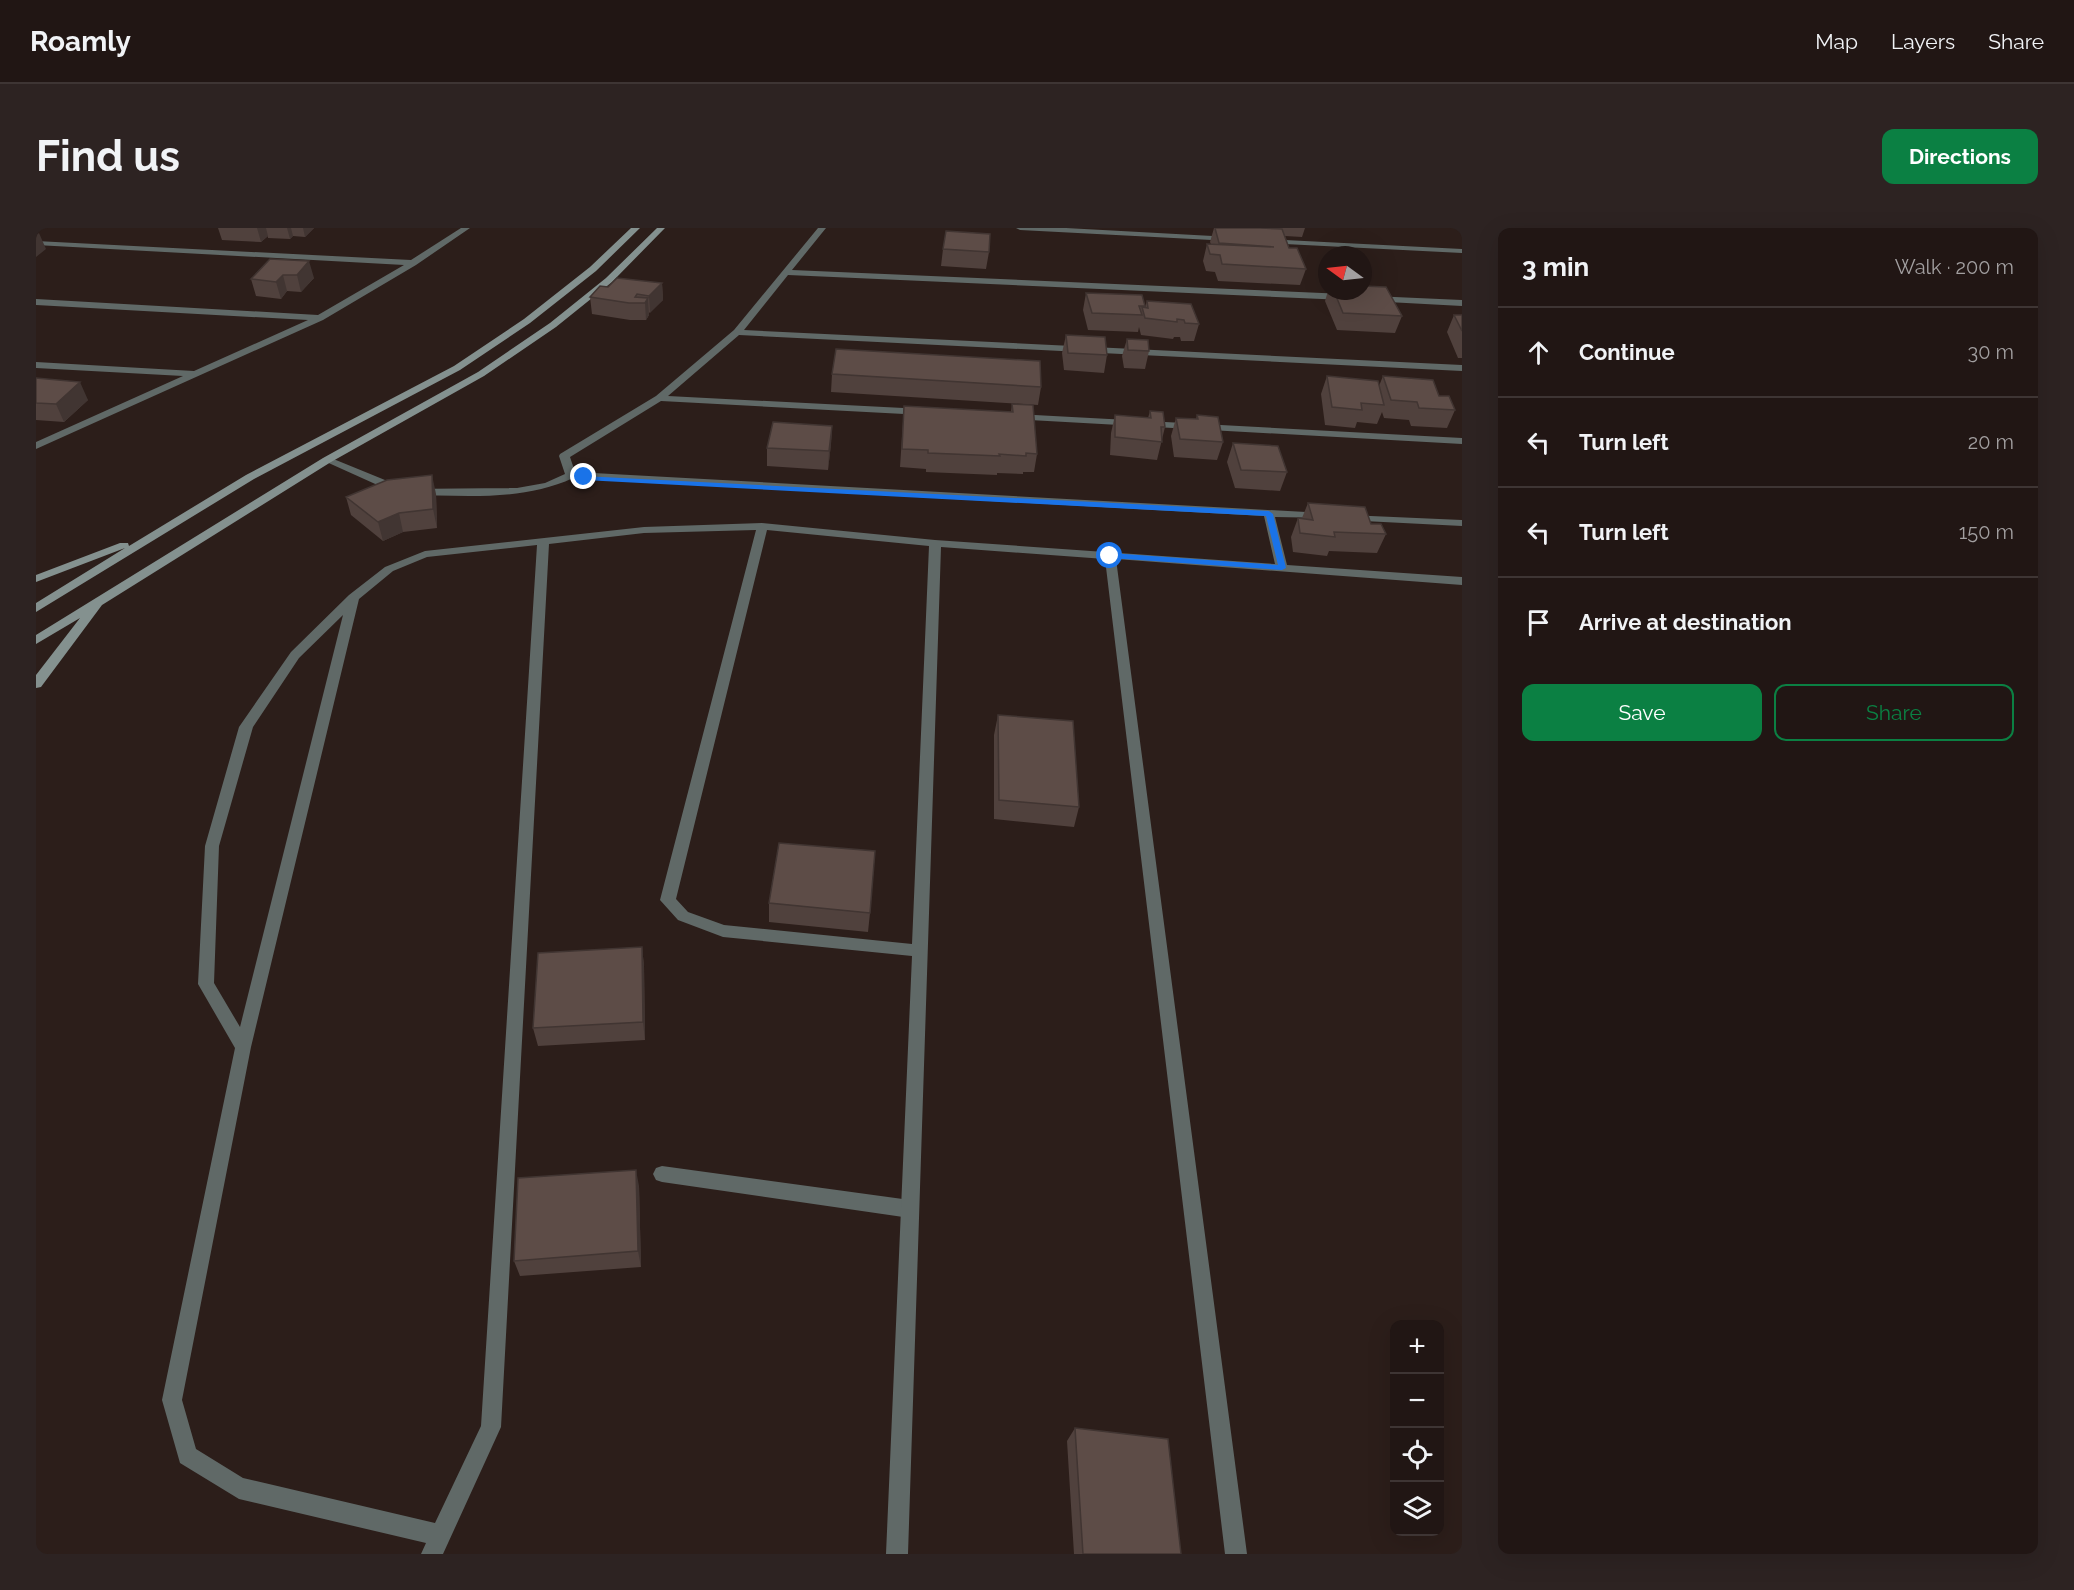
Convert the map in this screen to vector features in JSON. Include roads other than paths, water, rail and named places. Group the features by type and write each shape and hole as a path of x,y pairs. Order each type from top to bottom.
{"street":[{"path":"36,446 320,318 413,263 465,228"},
{"path":"36,608 250,477 458,368 527,321 577,282 636,228"},
{"path":"36,640 327,459 481,374 553,325 609,280 662,228"},
{"path":"571,475 564,456 659,398 737,332 822,228"},
{"path":"1020,228 1235,239"},
{"path":"1259,240 1462,251"},
{"path":"36,243 413,263"},
{"path":"786,272 1318,296"},
{"path":"1372,298 1462,303"},
{"path":"36,302 320,318"},
{"path":"737,332 1462,368"},
{"path":"36,365 199,374"},
{"path":"659,398 935,413"},
{"path":"1007,417 1462,441"},
{"path":"36,439 52,440"},
{"path":"327,459 397,490 407,492 517,491 548,486 571,475 1462,524"},
{"path":"1269,514 1282,568"},
{"path":"243,1047 206,984 212,846 246,727 295,655 353,598 389,569 425,554 644,530 762,526 935,543 1462,581"},
{"path":"762,526 668,900 683,916 723,931 920,951"},
{"path":"36,579 158,533"},
{"path":"432,1554 491,1427 543,542"},
{"path":"897,1554 935,543"},
{"path":"1110,556 1236,1554"},
{"path":"36,684 102,597"},
{"path":"353,598 243,1047 172,1400 187,1456 239,1488 440,1535"},
{"path":"662,1174 910,1209"}]}
